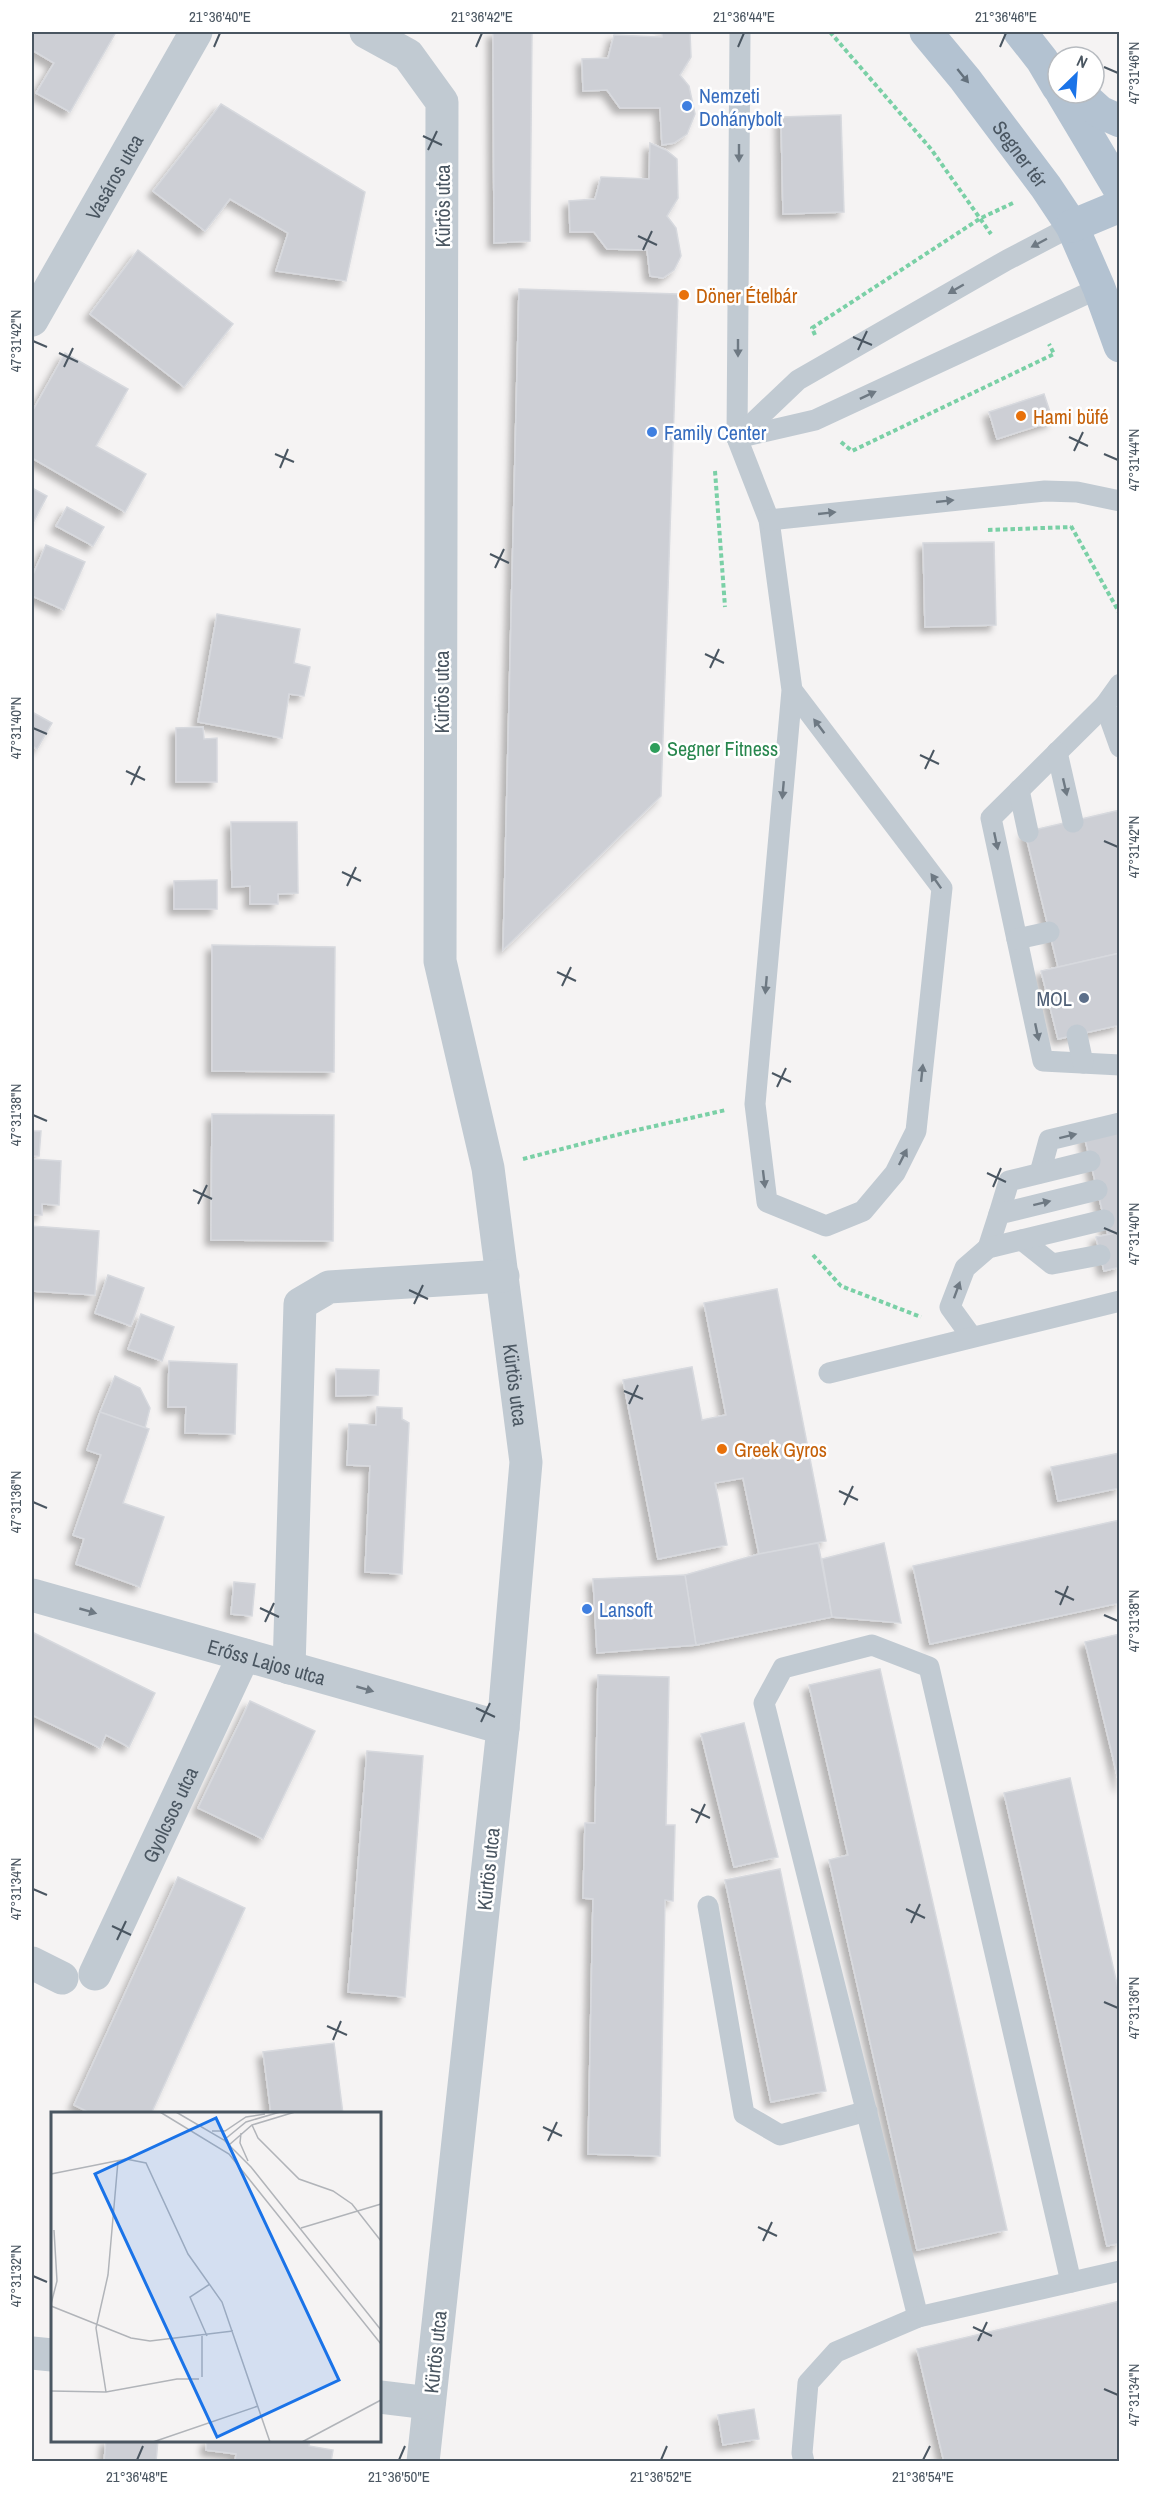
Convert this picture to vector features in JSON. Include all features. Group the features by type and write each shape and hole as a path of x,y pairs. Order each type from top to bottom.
{"main road":[{"name":"Segner tér","path":"926,32 965,79 1046,187 1109,284 1119,346"},
{"path":"1020,32 1046,65"},
{"path":"1069,105 1119,190"},
{"path":"1092,105 1100,112 1119,121"},
{"path":"1072,226 1119,206"}],"street":[{"name":"Vasáros utca","path":"32,320 196,32"},
{"name":"Kürtös utca","path":"366,32 408,55 442,102 440,961 488,1168 526,1462 503,1728 423,2462"},
{"path":"289,1668 300,1304 329,1287 503,1276"},
{"name":"Erőss Lajos utca","path":"32,1595 503,1728"},
{"name":"Gyolcsos utca","path":"95,1974 244,1655"},
{"path":"32,1963 62,1978"},
{"path":"32,2353 51,2355"},
{"path":"381,2397 429,2403"}],"lane":[{"path":"740,32 737,438 769,519 792,690 755,1104 767,1202 826,1226 863,1211 895,1173 916,1131 942,888 792,690"},
{"path":"737,438 798,380 1007,260 1072,226"},
{"path":"737,438 815,420 1109,284"},
{"path":"769,519 1046,491 1077,492 1119,501"},
{"path":"1119,684 1105,705 991,818 1043,1061 1119,1065"},
{"path":"1105,705 1119,747"},
{"path":"1057,752 1073,822"},
{"path":"1018,790 1028,832"},
{"path":"1017,939 1049,932"},
{"path":"1077,1035 1083,1063"},
{"path":"1040,1173 1049,1140 1119,1123"},
{"path":"988,1248 1009,1181 1090,1161"},
{"path":"999,1214 1097,1190"},
{"path":"971,1336 950,1307 965,1268 988,1248 1104,1220"},
{"path":"1022,1240 1052,1264 1100,1255"},
{"path":"829,1373 1119,1301"},
{"path":"918,2317 764,1703 783,1668 872,1645 929,1667 1071,2282"},
{"path":"708,1906 744,2114 780,2136 867,2111"},
{"path":"804,2462 802,2453 808,2383 836,2352 918,2317 1119,2271"}],"path":[{"path":"812,328 981,218 931,149 830,32"},
{"path":"852,451 1054,354"},
{"path":"715,464 725,608"},
{"path":"1071,527 1119,614"},
{"path":"488,1168 628,1131 755,1104"},
{"path":"811,1253 841,1286 971,1336"}],"building":[{"path":"32,32 116,32 70,112 36,93 54,63 32,50"},
{"path":"493,32 532,32 530,241 494,243"},
{"path":"662,32 690,32 691,57 680,75 689,86 695,114 687,134 674,143 662,145 660,108 620,108 607,90 583,91 582,59 608,58 614,35 662,37"},
{"path":"221,104 365,192 346,281 276,271 288,233 230,199 205,231 153,191"},
{"path":"841,115 844,212 783,214 781,117"},
{"path":"650,143 666,150 677,159 678,198 667,216 676,228 681,256 674,270 663,278 650,276 647,250 607,249 594,232 570,232 569,201 595,199 601,177 649,179"},
{"path":"138,250 233,324 184,387 90,314"},
{"path":"519,289 678,294 661,796 503,950"},
{"path":"65,353 128,389 96,446 146,474 125,512 32,458 32,412"},
{"name":"Hami büfé","path":"1044,394 1053,421 997,439 989,412"},
{"path":"32,488 47,496 32,525"},
{"path":"67,507 104,527 93,546 56,526"},
{"path":"994,542 996,625 925,627 923,543"},
{"path":"46,545 85,562 64,610 32,596 32,577"},
{"path":"217,614 300,629 294,663 310,667 304,696 289,694 282,738 198,722"},
{"path":"32,712 52,723 37,749 32,746"},
{"path":"203,727 204,739 217,738 217,782 176,782 176,728"},
{"path":"1120,810 1120,953 1058,967 1025,832"},
{"path":"231,822 297,822 298,893 278,894 278,904 250,904 250,886 232,887"},
{"path":"217,880 217,909 174,909 174,881"},
{"path":"212,945 335,947 334,1072 212,1071"},
{"name":"MOL","path":"1120,953 1120,1025 1058,1039 1041,971"},
{"path":"212,1114 334,1115 333,1241 211,1240"},
{"path":"1116,1128 1120,1141 1120,1232 1108,1235 1084,1135"},
{"path":"32,1131 41,1131 39,1156 32,1156"},
{"path":"32,1159 61,1161 59,1205 42,1204 42,1215 32,1215"},
{"path":"32,1226 99,1231 95,1295 32,1291"},
{"path":"1120,1232 1120,1267 1104,1271 1096,1237"},
{"path":"108,1275 144,1288 131,1326 95,1313"},
{"name":"Greek Gyros","path":"777,1289 826,1541 759,1554 743,1478 715,1483 727,1545 658,1559 623,1380 692,1367 702,1420 726,1415 704,1303"},
{"path":"141,1314 174,1327 162,1361 128,1349"},
{"path":"169,1361 237,1364 235,1434 185,1433 186,1407 168,1407"},
{"path":"336,1369 379,1370 378,1395 336,1396"},
{"path":"115,1376 140,1388 150,1408 145,1428 100,1412"},
{"path":"377,1407 402,1408 402,1419 409,1423 402,1574 365,1572 370,1466 347,1465 349,1424 376,1425"},
{"path":"100,1412 149,1429 123,1503 164,1517 140,1587 76,1564 84,1539 73,1535 101,1455 87,1450"},
{"path":"1120,1453 1120,1488 1058,1501 1051,1467"},
{"path":"1120,1520 1120,1603 930,1644 913,1566"},
{"path":"818,1543 832,1617 696,1645 685,1575 759,1554"},
{"path":"884,1543 901,1623 832,1617 822,1559"},
{"path":"685,1575 696,1645 597,1653 593,1579"},
{"path":"234,1582 255,1584 252,1616 231,1614"},
{"path":"32,1632 155,1693 129,1747 106,1735 100,1748 32,1715"},
{"path":"1120,1634 1120,1787 1085,1642"},
{"path":"880,1669 1007,2230 917,2250 829,1860 848,1855 809,1685"},
{"path":"598,1675 669,1677 666,1825 675,1825 673,1901 665,1900 660,2156 588,2154 593,1899 583,1898 585,1823 595,1823"},
{"path":"250,1701 315,1731 263,1839 198,1808"},
{"path":"744,1723 778,1857 734,1867 701,1734"},
{"path":"367,1751 423,1756 405,1997 348,1992"},
{"path":"1070,1778 1120,1997 1120,2243 1107,2246 1004,1793"},
{"path":"780,1869 826,2091 771,2102 725,1880"},
{"path":"178,1877 245,1908 152,2112 88,2112 74,2105"},
{"path":"334,2043 343,2112 271,2112 263,2052"},
{"path":"1120,2301 1120,2462 944,2462 917,2349"},
{"path":"754,2409 759,2439 723,2445 718,2415"},
{"path":"106,2442 158,2442 156,2462 104,2462"},
{"path":"207,2442 310,2442 309,2446 333,2450 331,2462 235,2462 236,2454 206,2450"}],"place":[{"name":"Nemzeti Dohánybolt","path":"687,106"},
{"name":"Döner Ételbár","path":"684,295"},
{"name":"Hami büfé","path":"1021,416"},
{"name":"Family Center","path":"652,432"},
{"name":"Segner Fitness","path":"655,748"},
{"name":"MOL","path":"1084,998"},
{"name":"Greek Gyros","path":"722,1449"},
{"name":"Lansoft","path":"587,1609"}]}
